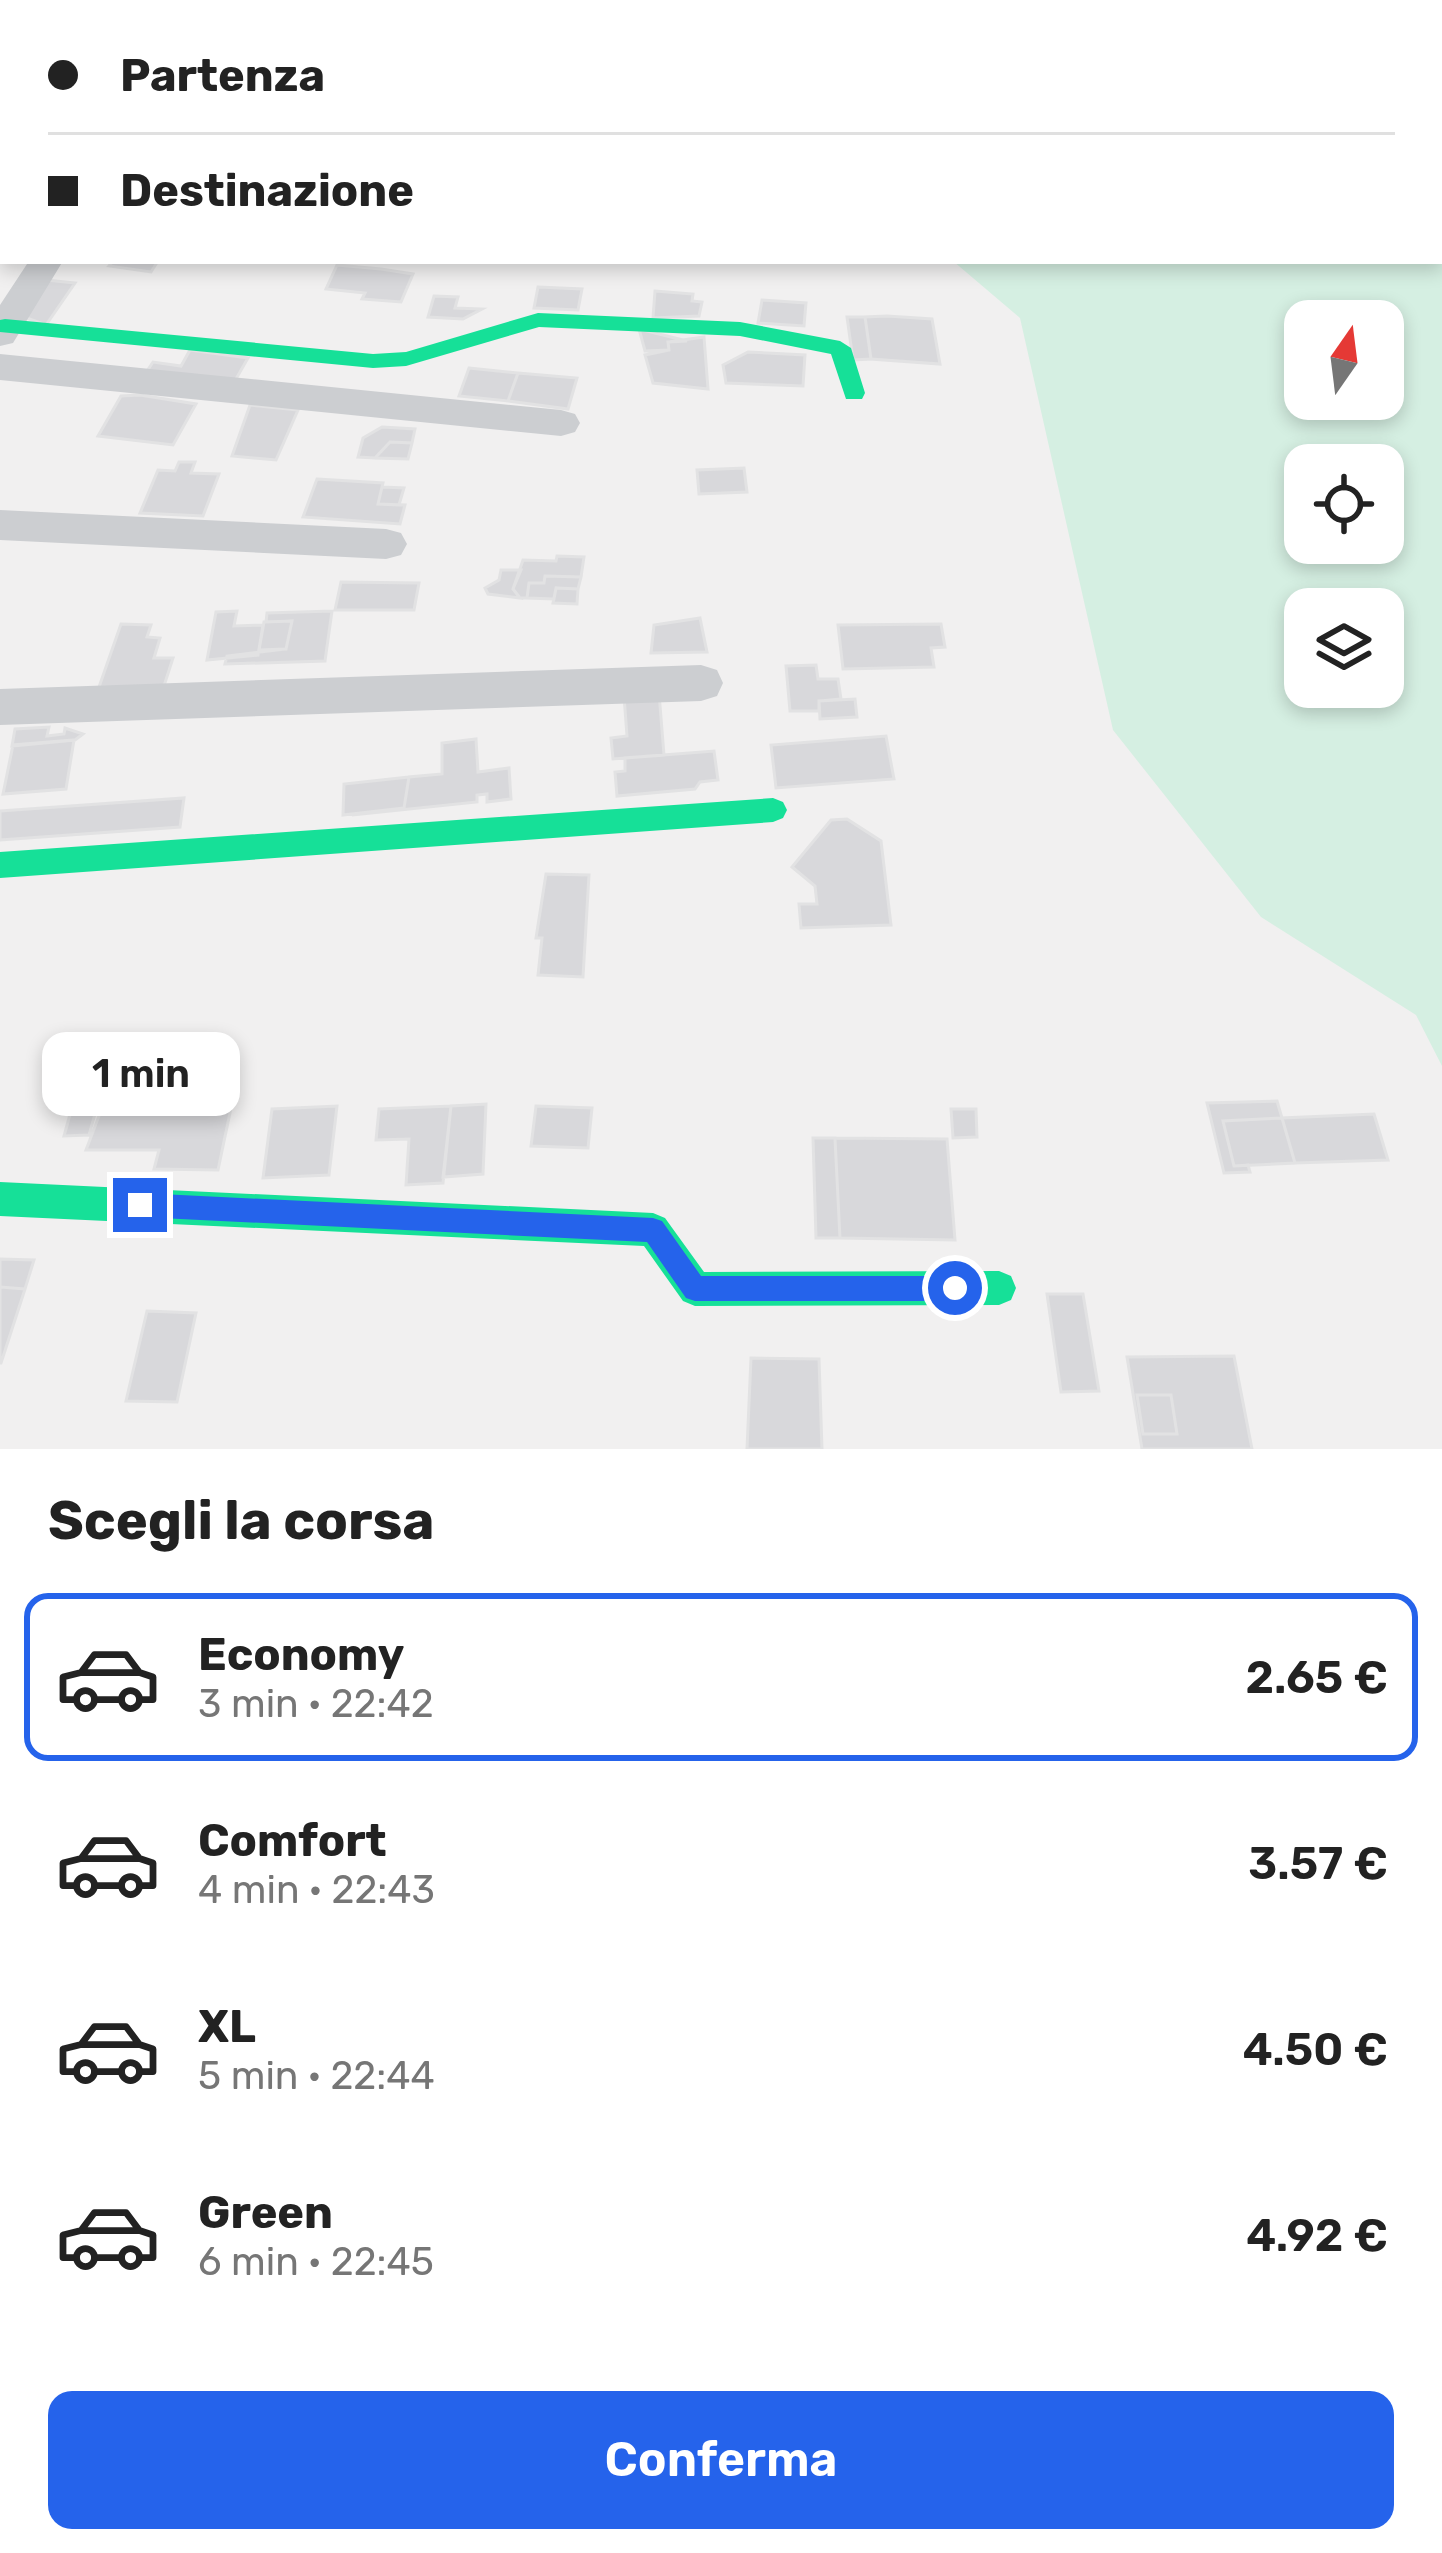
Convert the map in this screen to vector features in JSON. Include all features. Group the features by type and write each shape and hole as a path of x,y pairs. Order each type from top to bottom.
{"street":[{"path":"44,264 2,330 373,361 406,359 538,320 740,329 840,348 854,394"},
{"path":"0,367 561,423"},
{"path":"0,524 386,544"},
{"path":"0,707 701,683"},
{"path":"0,865 773,810"},
{"path":"0,1198 653,1230 695,1289 998,1288"}],"green space":[{"path":"957,264 1442,264 1442,1066 1416,1015 1261,917 1113,730 1020,318"}],"building":[{"path":"111,264 156,264 151,272"},
{"path":"337,265 413,274 401,302 362,299 365,293 326,289"},
{"path":"46,280 75,283 46,325 21,316"},
{"path":"538,287 582,289 578,310 534,308"},
{"path":"655,291 693,294 692,301 702,302 699,316 653,318"},
{"path":"434,296 458,297 455,308 482,309 463,319 428,317"},
{"path":"762,300 806,303 804,326 758,323"},
{"path":"847,317 865,317 871,359 853,360"},
{"path":"865,317 932,319 940,364 871,359"},
{"path":"639,329 687,341 668,342 669,350 645,351"},
{"path":"704,337 708,389 653,383 645,355 669,350 668,342"},
{"path":"190,350 248,358 232,386 145,374 153,362 181,366"},
{"path":"748,352 805,355 803,386 726,383 723,365"},
{"path":"469,368 518,373 508,401 459,396"},
{"path":"518,373 577,378 568,409 508,401"},
{"path":"121,396 196,404 173,445 98,436"},
{"path":"250,405 298,410 276,460 232,456"},
{"path":"382,427 415,429 412,443 390,442 375,458 358,457 363,438"},
{"path":"390,442 412,443 408,459 375,458"},
{"path":"179,462 195,462 191,473 219,474 203,516 140,513 158,470 175,471"},
{"path":"744,468 747,492 699,494 697,470"},
{"path":"317,479 383,483 378,504 405,505 400,524 303,517"},
{"path":"382,487 404,488 399,505 378,504"},
{"path":"557,556 584,557 581,577 545,576 544,583 529,583 527,598 520,598 513,589 523,560 556,561"},
{"path":"501,570 521,570 513,589 520,598 488,594 485,588 499,580"},
{"path":"545,576 581,577 578,589 556,588 554,599 527,598 529,583 544,583"},
{"path":"341,582 419,583 414,610 335,610"},
{"path":"556,588 578,589 577,604 553,603"},
{"path":"237,611 234,626 263,625 258,655 207,660 216,612"},
{"path":"332,611 325,661 225,664 227,656 286,649 292,621 266,622 267,613"},
{"path":"700,618 707,652 651,653 654,625"},
{"path":"292,621 286,649 259,650 264,622"},
{"path":"121,624 151,625 147,637 160,638 154,658 173,658 163,689 99,687"},
{"path":"941,624 945,647 931,648 934,667 843,669 838,625"},
{"path":"816,665 818,679 838,679 841,699 819,701 819,711 790,711 786,666"},
{"path":"659,693 664,755 613,759 611,738 627,736 624,696"},
{"path":"855,699 857,717 820,719 819,701"},
{"path":"49,727 47,736 64,734 65,728 83,734 75,740 12,746 15,729"},
{"path":"886,736 894,779 776,788 771,745"},
{"path":"476,739 478,772 509,768 511,799 487,802 487,794 477,795 477,802 352,815 404,808 409,777 442,774 442,743"},
{"path":"74,740 66,789 3,794 13,745"},
{"path":"714,751 718,780 700,782 695,789 617,796 615,772 625,771 625,758"},
{"path":"409,777 404,808 343,815 344,784"},
{"path":"184,798 180,827 0,840 0,811"},
{"path":"847,819 881,841 891,925 801,928 799,904 817,904 815,886 792,867 831,820"},
{"path":"546,874 589,875 583,977 538,975 542,938 536,938"},
{"path":"1277,1101 1282,1118 1223,1121 1234,1166 1248,1165 1250,1172 1224,1173 1207,1103"},
{"path":"486,1104 483,1174 443,1177 451,1106"},
{"path":"337,1106 329,1175 263,1178 272,1109"},
{"path":"451,1106 443,1183 406,1185 409,1139 376,1140 379,1109"},
{"path":"536,1106 592,1108 588,1148 531,1146"},
{"path":"72,1107 97,1107 89,1135 64,1136"},
{"path":"102,1108 231,1108 218,1170 154,1169 159,1150 86,1150"},
{"path":"951,1109 976,1109 977,1137 953,1138"},
{"path":"1374,1114 1388,1160 1295,1163 1282,1118"},
{"path":"1282,1118 1295,1163 1234,1166 1223,1121"},
{"path":"813,1138 835,1138 840,1238 816,1238"},
{"path":"835,1138 947,1139 955,1240 840,1238"},
{"path":"0,1259 34,1260 25,1289 0,1287"},
{"path":"0,1287 25,1289 1,1363 0,1363"},
{"path":"1047,1294 1083,1294 1099,1391 1061,1392"},
{"path":"147,1311 196,1313 177,1402 126,1401"},
{"path":"1234,1356 1252,1449 1142,1449 1127,1357","holes":["1137,1395 1171,1395 1177,1434 1143,1434"]},
{"path":"751,1358 819,1359 822,1449 747,1449"},
{"path":"1137,1395 1171,1395 1177,1434 1143,1434"}],"traffic: fast":[{"path":"5,326 373,361 406,359 538,320 740,329 840,348 854,393"},
{"path":"0,865 773,810"},
{"path":"0,1199 653,1230 695,1289 999,1288"}],"route":[{"path":"140,1205 653,1230 695,1289 955,1288"}]}
